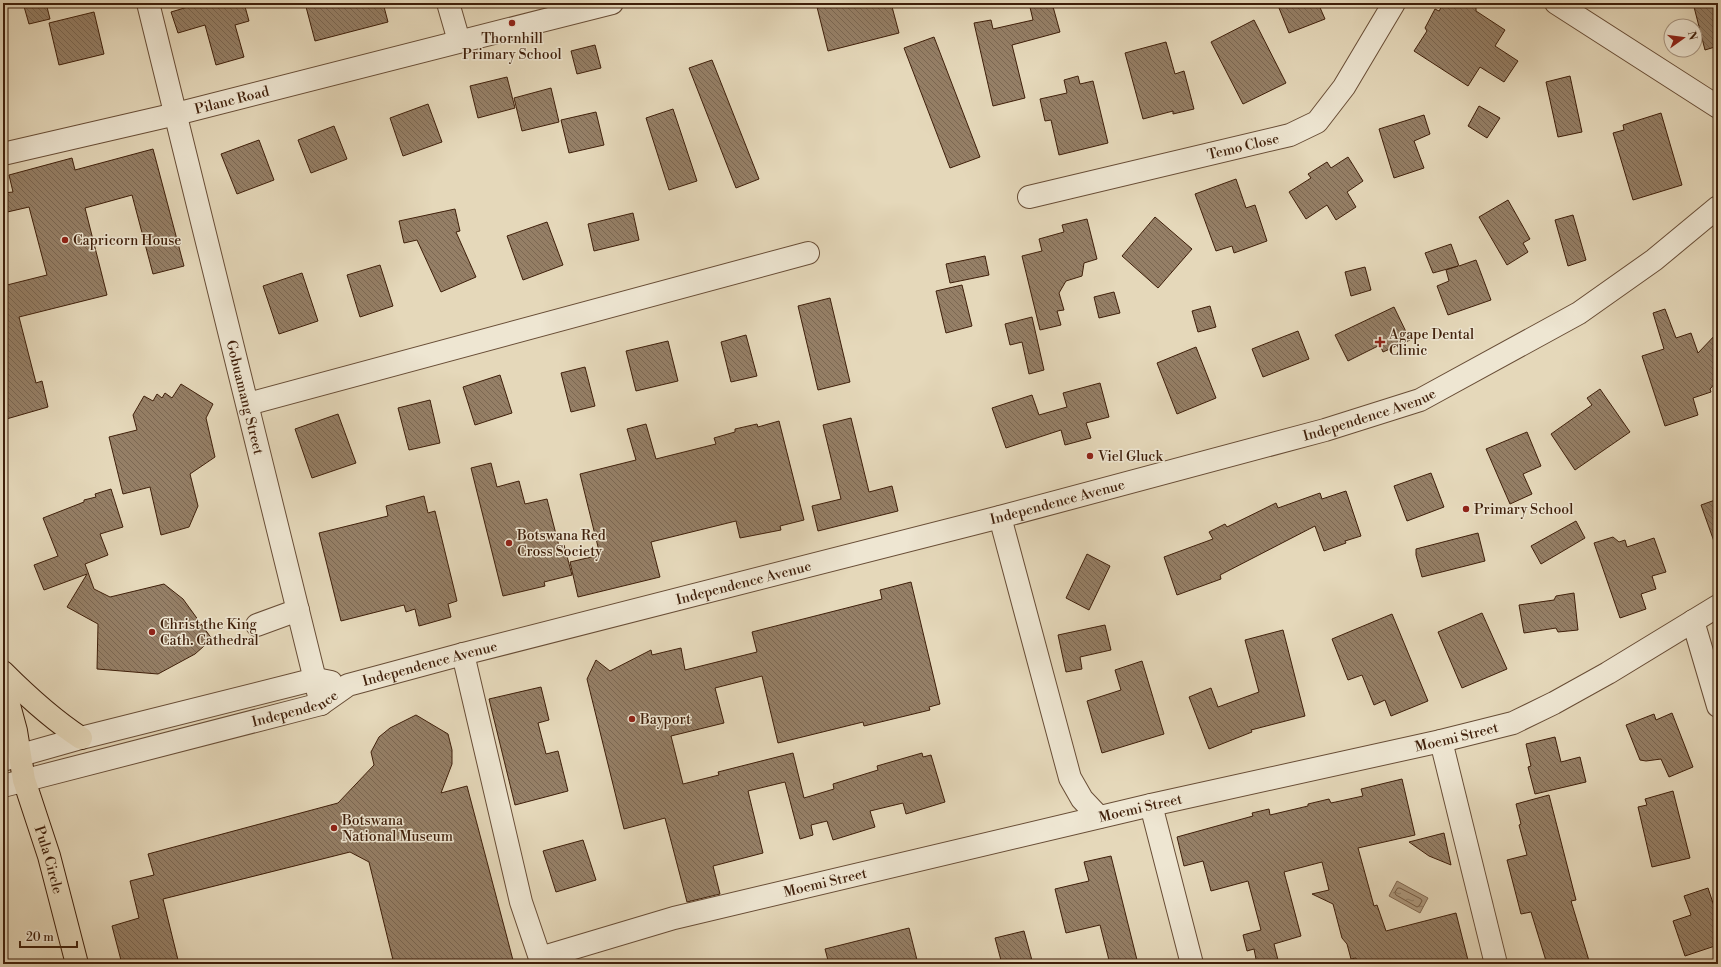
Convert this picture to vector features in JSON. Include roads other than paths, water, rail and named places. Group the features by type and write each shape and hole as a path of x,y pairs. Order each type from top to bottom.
{"main road":[{"path":"3,672 33,702 81,738"},
{"name":"Pula Circle","path":"3,683 16,730 11,758 24,780 49,856 77,964"}],"street":[{"name":"Gobuamang Street","path":"148,3 321,704"},
{"path":"448,3 458,41"},
{"name":"Pilane Road","path":"3,154 176,114 612,3"},
{"name":"Temo Close","path":"1029,197 1290,135 1317,122 1344,88 1394,3"},
{"path":"1556,3 1718,107"},
{"name":"Independence Avenue","path":"348,685 463,654 1000,517 1325,430 1420,400 1579,313 1654,260 1718,207"},
{"path":"248,404 808,253"},
{"path":"1000,517 1070,778 1082,799 1100,817"},
{"name":"Moemi Street","path":"541,961 674,918 1151,805 1441,741 1514,722 1554,703 1608,673 1718,606"},
{"path":"257,625 298,610"},
{"path":"1693,621 1718,706"},
{"path":"463,654 521,902 541,961"},
{"name":"Independence","path":"11,758 81,738 316,679 348,685"},
{"name":"Independence","path":"3,786 321,704 348,685"},
{"path":"1441,741 1496,964"},
{"path":"1151,805 1192,964"}],"water":[{"path":"1397,881 1428,898 1420,913 1389,896"}],"place":[{"name":"Thornhill Primary School","path":"512,23"},
{"name":"Capricorn House","path":"65,240"},
{"name":"Agape Dental Clinic","path":"1380,342"},
{"name":"Viel Gluck","path":"1090,456"},
{"name":"Primary School","path":"1466,509"},
{"name":"Botswana Red Cross Society","path":"509,543"},
{"name":"Christ the King Cath. Cathedral","path":"152,632"},
{"name":"Bayport","path":"632,719"},
{"name":"Botswana National Museum","path":"334,828"}]}
